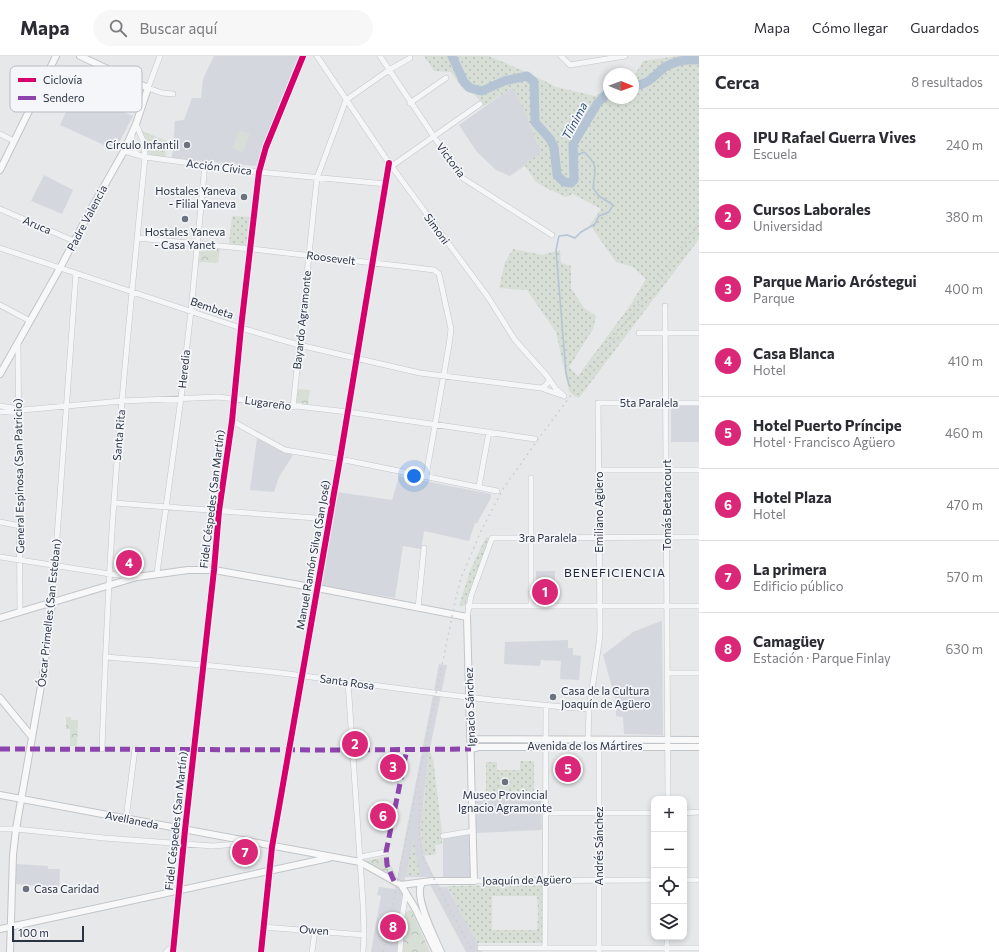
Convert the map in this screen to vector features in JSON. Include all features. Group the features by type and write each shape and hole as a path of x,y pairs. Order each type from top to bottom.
{"main road":[{"path":"51,66 56,56"},
{"path":"80,56 101,66"},
{"path":"142,85 148,88"},
{"name":"Padre Valencia","path":"142,106 148,88"},
{"path":"0,170 28,112"},
{"name":"Padre Valencia","path":"0,374 124,151 140,112"},
{"path":"0,618 137,577 157,573 188,570 214,570 467,617"},
{"name":"Óscar Primelles (San Esteban)","path":"10,952 13,856 16,829 44,669 52,602"},
{"name":"Ignacio Sánchez","path":"467,617 474,881"},
{"path":"0,698 32,737"},
{"name":"Avenida de los Mártires","path":"471,739 546,743 668,743 699,740"},
{"path":"479,747 478,744 480,740"},
{"name":"Avenida de los Mártires","path":"471,749 479,747 588,740 599,743"},
{"name":"Avenida de los Mártires","path":"668,743 699,747"},
{"name":"Avellaneda","path":"0,795 331,858 360,860 401,885"},
{"path":"0,929 331,858"},
{"name":"Joaquín de Agüero","path":"401,885 474,881"},
{"path":"422,883 420,888 422,903 432,933 442,952"},
{"path":"401,885 415,908 436,952"}],"street":[{"name":"Padre Valencia","path":"148,88 160,56"},
{"name":"Fidel Céspedes (San Martín)","path":"173,952 184,830 214,570 219,511 232,421 259,172 266,147 303,56"},
{"name":"Simoni","path":"317,56 390,166 488,297 514,340 564,396"},
{"name":"Victoria","path":"380,56 410,103 461,177 552,235"},
{"path":"561,56 570,65 625,56"},
{"path":"346,100 389,70 410,58"},
{"path":"410,103 446,78"},
{"path":"148,88 162,93 173,94"},
{"name":"Bayardo Agramonte","path":"293,406 317,178 346,100"},
{"path":"390,166 480,104"},
{"name":"Santa Rita","path":"102,749 105,657 114,502 145,157 144,143 136,124"},
{"path":"132,132 132,143 134,151 137,154"},
{"path":"0,134 14,141"},
{"name":"Acción Cívica","path":"124,151 145,157 259,172 386,184"},
{"name":"Heredia","path":"157,573 167,506 191,311 204,164"},
{"name":"Manuel Ramón Silva (San José)","path":"261,952 272,847 390,166"},
{"name":"Aruca","path":"0,208 74,241"},
{"name":"Roosevelt","path":"137,238 251,249 434,270 439,274 451,329 426,476"},
{"name":"Bembeta","path":"0,248 241,328 299,345 420,373 541,388 564,396"},
{"name":"Óscar Primelles (San Esteban)","path":"52,602 76,273"},
{"path":"0,305 30,322"},
{"name":"Tomás Betancourt","path":"666,306 668,796"},
{"path":"639,333 699,333"},
{"name":"General Espinosa (San Patricio)","path":"18,341 20,612"},
{"path":"541,388 549,381"},
{"name":"Lugareño","path":"0,412 122,401 218,397 348,412 535,439"},
{"name":"5ta Paralela","path":"598,403 699,403"},
{"name":"Emiliano Agüero","path":"588,740 589,709 599,642 598,403"},
{"path":"0,406 18,410"},
{"path":"232,421 285,450 340,459 479,486 497,491"},
{"path":"479,486 488,432"},
{"path":"598,470 699,470"},
{"path":"531,478 531,606"},
{"path":"114,502 329,519"},
{"path":"0,522 20,526"},
{"name":"3ra Paralela","path":"492,538 699,537"},
{"name":"Ignacio Sánchez","path":"467,617 468,606 492,538"},
{"path":"418,608 424,548"},
{"path":"0,556 137,577"},
{"path":"468,606 699,606"},
{"name":"Santa Rosa","path":"105,657 302,675 469,697 546,706 589,709"},
{"path":"668,673 699,673"},
{"path":"348,682 360,860 364,935 363,952"},
{"path":"545,948 546,706"},
{"name":"Andrés Sánchez","path":"599,743 599,950"},
{"path":"126,818 135,749"},
{"path":"687,813 699,812"},
{"path":"546,813 651,813"},
{"path":"0,829 16,829 213,846 253,843"},
{"path":"443,836 473,832"},
{"path":"360,860 386,852"},
{"name":"Joaquín de Agüero","path":"474,881 651,880"},
{"path":"687,880 699,880"},
{"path":"400,952 406,892"},
{"path":"404,909 408,905 412,905 415,908"},
{"name":"Owen","path":"263,927 364,935"},
{"path":"312,952 314,930"},
{"path":"166,952 174,945"},
{"path":"480,948 599,950 667,950 699,948"}],"shaded area":[{"path":"214,56 299,56 257,166 172,158 175,121 184,120 192,98 201,98 203,79"},
{"path":"513,87 541,152 510,176 496,170 477,152 459,125"},
{"path":"66,112 124,112 133,116 115,150 60,125"},
{"path":"44,175 73,190 62,214 31,201"},
{"path":"671,406 699,406 699,442 671,442"},
{"path":"257,438 293,455 279,477 274,492 250,490"},
{"path":"399,476 491,494 491,498 477,523 475,523 469,541 424,531 421,549 403,546 395,598 321,586 337,492 392,500"},
{"path":"536,571 555,571 555,601 536,601"},
{"path":"661,621 663,735 624,734 623,717 616,716 616,701 603,655 633,632"},
{"path":"568,640 568,648 573,648 573,655 581,656 579,680 560,679 561,661 541,660 540,666 504,664 505,642"},
{"path":"439,664 447,665 429,753 421,830 424,856 440,887 447,887 482,952 466,952 426,877 405,877 398,952 371,952 381,896 377,895 379,887 395,889"},
{"path":"476,798 541,798 542,830 476,833"},
{"path":"473,831 474,881 443,881 443,836"},
{"path":"16,864 48,866 48,869 60,869 59,893 44,893 45,886 15,884"}],"green space":[{"path":"424,56 489,56 533,75 556,87 595,96 603,91 603,104 639,104 639,68 643,61 678,56 699,56 699,239 579,398 574,396 569,391 556,332 527,290 499,288 505,262 513,249 542,255 560,250 561,263 571,266 571,288 584,308 596,316 593,329 569,367 578,376 631,304 646,279 633,267 616,262 590,225 601,209 573,194 566,197 546,188 536,182 525,166 509,176 541,152 513,87 480,109 484,106 475,95 464,90 451,72 434,71"},
{"path":"239,130 250,134 243,153 232,148"},
{"path":"142,131 167,141 165,158 148,152 147,142"},
{"path":"232,216 252,217 249,246 229,244"},
{"path":"201,247 220,249 218,263 199,262"},
{"path":"298,389 310,390 308,404 297,403"},
{"path":"486,537 489,538 465,605 459,606 470,571"},
{"path":"66,717 71,717 71,720 78,720 77,746 70,746 70,729 66,729"},
{"path":"387,753 395,753 399,758 397,776 390,776"},
{"path":"429,753 431,753 433,759 442,832 442,844 435,845 436,854 424,856 421,830"},
{"path":"520,761 534,761 534,798 491,799 491,794 486,794 486,762 497,762 497,770 520,770"},
{"path":"413,838 420,876 406,875"},
{"path":"389,856 390,864 396,874 396,877 364,861"},
{"path":"542,885 542,943 477,943 447,886","holes":["492,896 537,896 537,930 492,930"]},
{"path":"410,910 412,911 430,952 403,952 406,912"}],"waterway":[{"name":"Tíinima","path":"452,56 464,82 470,88 482,91 504,81 527,76 534,82 535,122 550,139 554,147 557,175 564,182 571,183 574,180 573,144 597,104 603,98"},
{"name":"Tíinima","path":"639,85 647,82 665,67 673,63 686,60 699,60"},
{"path":"569,385 566,373 556,250 559,236 567,235 575,238 581,232 595,224 599,216 609,212 613,205 599,196 593,188 595,168 589,157 584,152 578,155 574,161"}],"railway":[{"path":"383,952 455,602 461,578 481,531 503,489 539,438 699,224"},
{"path":"420,791 419,835 424,860 473,952"}],"marked path":[{"path":"0,749 471,749"},
{"path":"394,881 387,865 386,852 407,749"}],"cycle path":[{"path":"173,952 219,511 232,421 259,172 266,147 303,56"},
{"path":"261,952 272,847 340,459 389,163"}],"place":[{"name":"Círculo Infantil","path":"187,145"},
{"name":"Hostales Yaneva - Filial Yaneva","path":"244,197"},
{"name":"Hostales Yaneva - Casa Yanet","path":"185,219"},
{"name":"Casa Blanca","path":"129,563"},
{"name":"IPU Rafael Guerra Vives","path":"545,592"},
{"name":"Casa de la Cultura Joaquín de Agüero","path":"553,697"},
{"name":"Cursos Laborales","path":"355,744"},
{"name":"Parque Mario Aróstegui","path":"393,767"},
{"name":"Hotel Puerto Príncipe","path":"568,769"},
{"name":"Museo Provincial Ignacio Agramonte","path":"505,782"},
{"name":"Hotel Plaza","path":"383,816"},
{"name":"La primera","path":"245,852"},
{"name":"Casa Caridad","path":"26,889"},
{"name":"Camagüey","path":"393,927"}],"district":[{"name":"BENEFICIENCIA","path":"615,573"}]}
